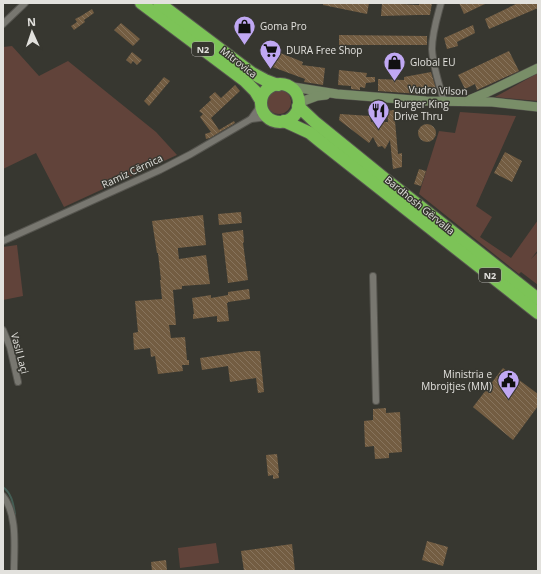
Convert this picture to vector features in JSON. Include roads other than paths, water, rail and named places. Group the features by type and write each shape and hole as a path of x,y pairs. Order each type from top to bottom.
{"highway":[{"name":"Mitrovica","path":"140,3 245,81 255,91 261,103"},
{"name":"Mitrovica","path":"159,3 252,73 265,80 282,85"},
{"path":"261,103 263,95 267,90 272,86 282,85"},
{"name":"N2","path":"282,85 291,89 295,93 298,98 298,105"},
{"name":"N2","path":"261,103 262,109 267,117 278,122 284,121"},
{"path":"284,121 294,116 298,105"},
{"name":"Bardhosh Gërvalla","path":"298,105 316,123 385,179 538,299"},
{"name":"Bardhosh Gërvalla","path":"284,121 310,133 538,313"}],"main road":[{"path":"463,102 538,68"},
{"path":"282,85 337,94"},
{"path":"298,105 317,96 337,94"},
{"name":"Vudro Vilson","path":"337,94 412,100 492,102 538,108"}],"street":[{"path":"3,24 25,3"},
{"path":"441,3 435,24 432,51 444,101"},
{"path":"251,119 261,103"},
{"name":"Ramiz Cërnica","path":"3,241 160,170 251,119 267,117"},
{"path":"373,276 376,401"},
{"name":"Vasil Laçi","path":"3,330 10,347 18,382"},
{"path":"3,496 8,504 14,526 14,571"}],"waterway":[{"path":"3,487 13,502 15,514"}],"place":[{"name":"Goma Pro","path":"245,46"},
{"name":"DURA Free Shop","path":"270,70"},
{"name":"Global EU","path":"394,82"},
{"name":"Burger King Drive Thru","path":"379,130"},
{"name":"Ministria e Mbrojtjes (MM)","path":"508,400"}]}
